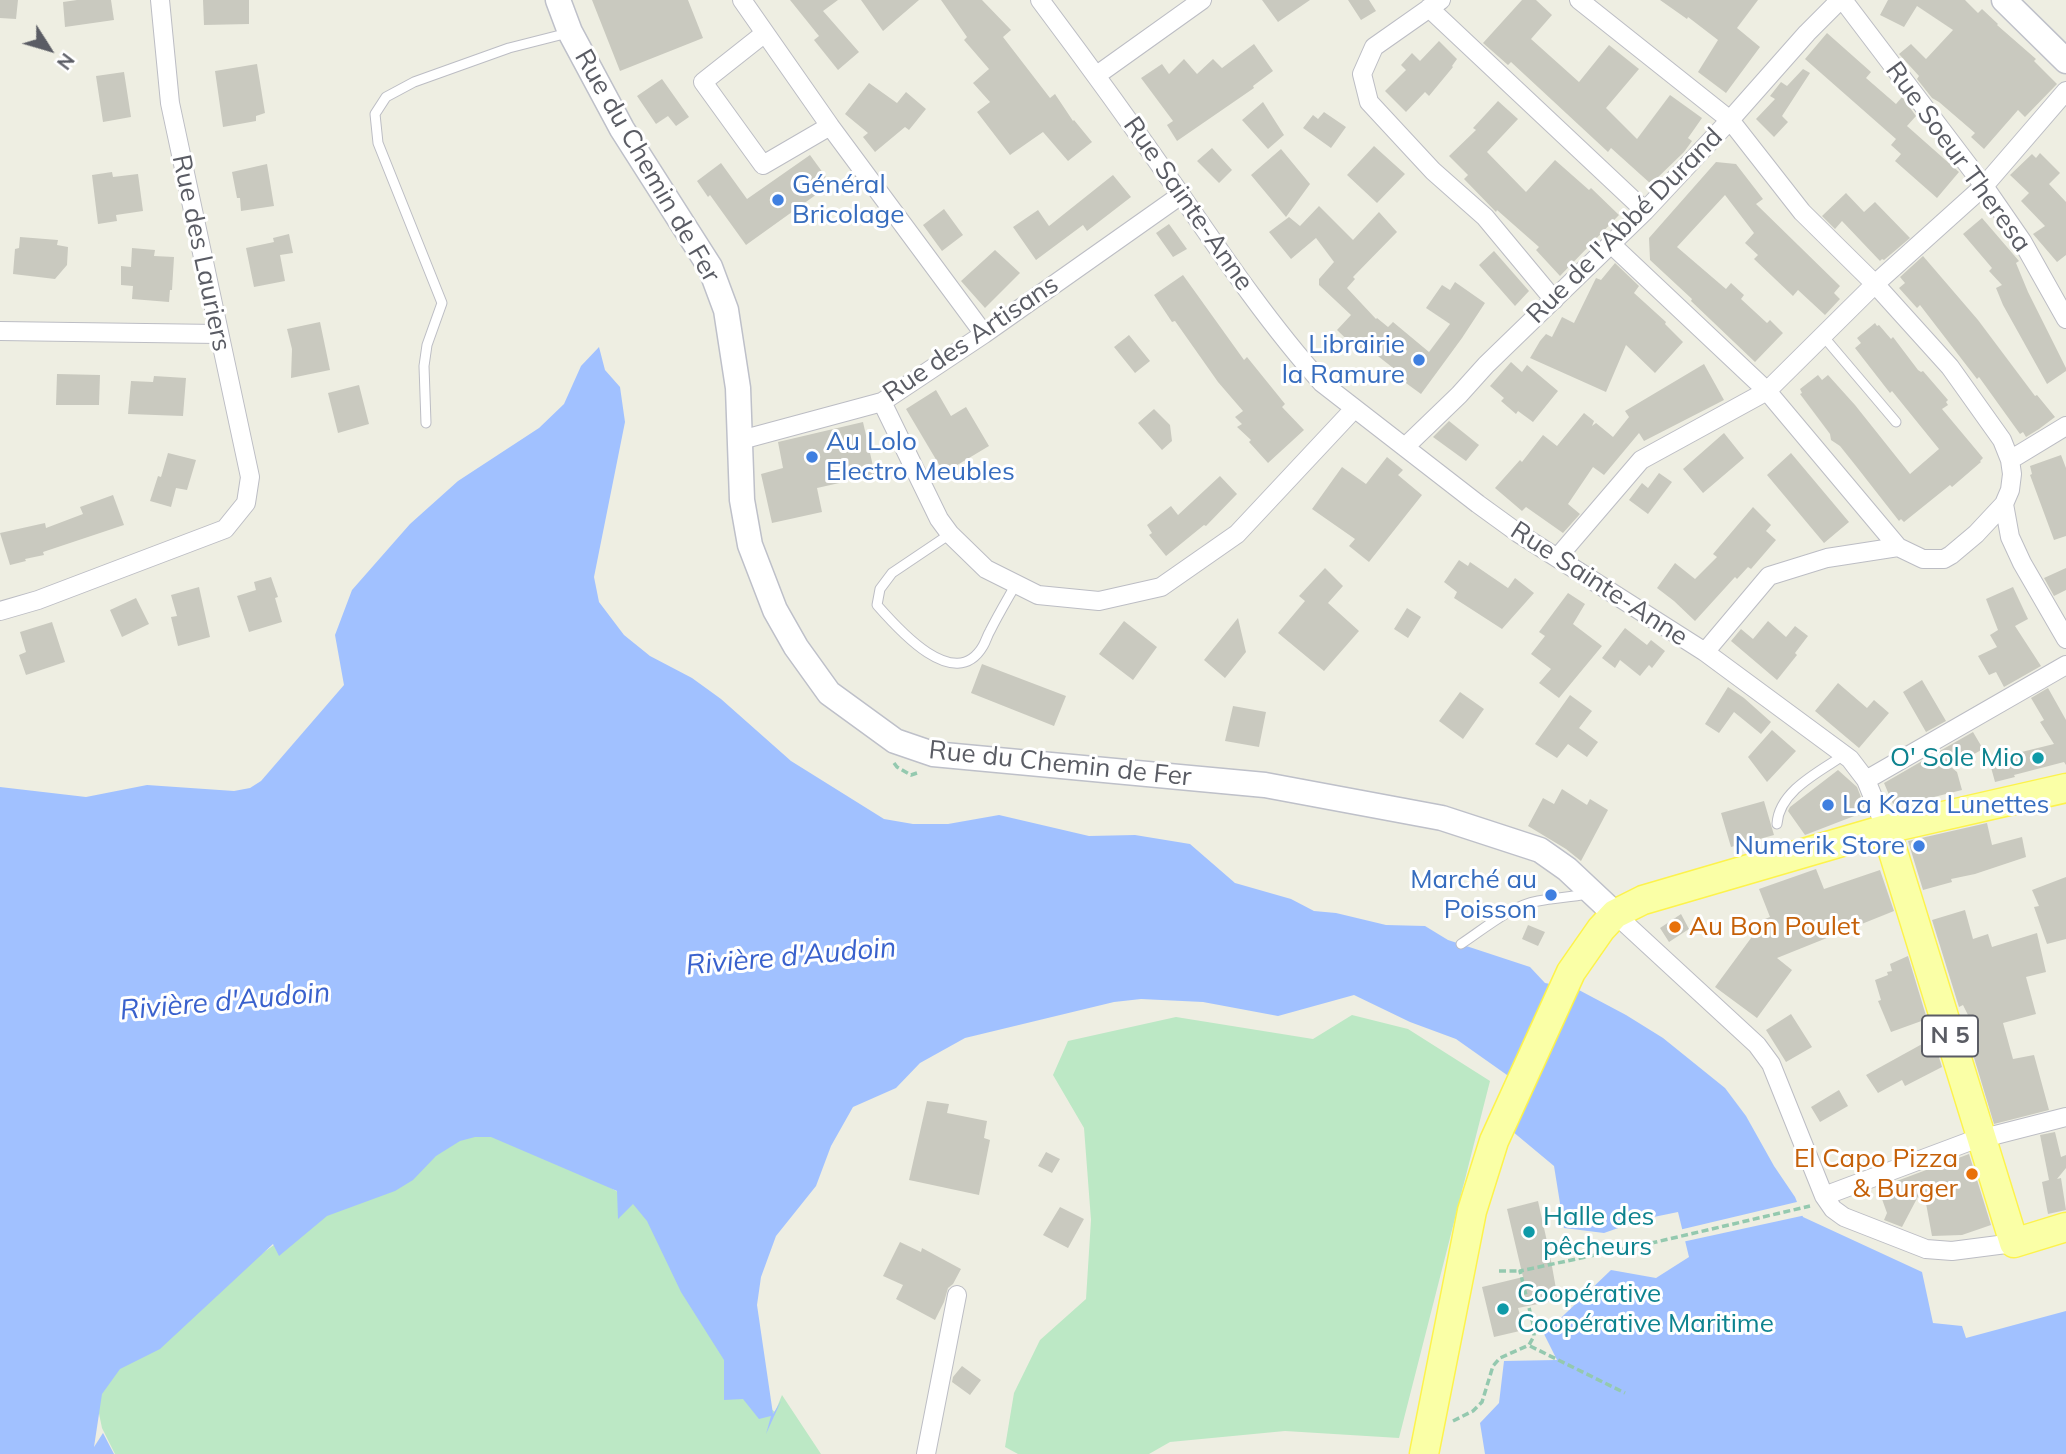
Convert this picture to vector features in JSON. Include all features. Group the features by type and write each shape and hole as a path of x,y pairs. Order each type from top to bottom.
{"main road":[{"name":"Rue du Chemin de Fer","path":"558,0 570,32 622,129 710,267 726,310 733,347 738,388 742,500 750,545 775,610 796,647 829,693 895,741 933,754 1265,786 1442,818 1540,850 1552,857 1615,914"},
{"path":"2004,0 2064,53"},
{"path":"1426,1442 1472,1211 1494,1141 1571,972 1615,914 1643,900 1886,829 2066,788"},
{"name":"Rue Sainte-Anne","path":"1886,829 2014,1242"},
{"path":"2014,1242 2066,1227"}],"street":[{"name":"Rue des Lauriers","path":"0,611 38,600 225,528 246,503 250,477 170,103 160,0"},
{"path":"742,0 984,334"},
{"name":"Rue Sainte-Anne","path":"1040,0 1097,75 1218,250 1300,359 1322,383 1478,504 1705,652 1844,755 1866,779 1886,829"},
{"path":"1097,75 1202,0"},
{"path":"1579,0 1730,120 1802,212 1875,285 1950,367 2003,440 2012,474 2010,490 2004,504 1976,534 1944,559 1923,559 1898,547 1767,391 1612,245"},
{"name":"Rue de l'Abbé Durand","path":"1405,447 1612,245 1730,120 1807,33 1842,0"},
{"name":"Rue Soeur Theresa","path":"1842,0 2059,289 2066,319"},
{"path":"1554,300 1485,217 1433,172 1369,102 1362,74 1374,47 1435,4 1645,211"},
{"path":"765,33 703,82 763,165 830,125"},
{"path":"1557,558 1641,460 1767,391 1875,285 1984,186 2066,91"},
{"name":"Rue des Artisans","path":"741,440 882,402 984,334 1181,195"},
{"path":"0,331 218,334"},
{"path":"882,402 939,519 950,534 986,569 1038,595 1099,601 1161,587 1237,534 1354,409"},
{"path":"2010,460 2066,426"},
{"path":"2004,504 2010,537 2066,639"},
{"path":"1976,534 1990,531 2010,537"},
{"path":"1705,652 1769,576 1827,558 1898,547"},
{"path":"1866,779 2066,665"},
{"path":"1615,914 1757,1045 1771,1064 1824,1196 1833,1209 1844,1217 1926,1249 1952,1251 2014,1242"},
{"path":"1824,1196 1968,1142 2066,1117"},
{"path":"926,1454 957,1296"}],"lane":[{"path":"426,423 426,345 442,303 378,143 375,114 386,97 414,82 509,48 570,32"},
{"path":"1823,336 1896,422"},
{"path":"950,534 892,573 880,589 877,605 899,630 936,659 956,665 970,660 983,648 1016,584"},
{"path":"1777,824 1781,805 1815,774 1844,755"},
{"path":"1461,944 1511,911 1536,901 1592,893"}],"path":[{"path":"1499,1271 1520,1271 1808,1207"},
{"path":"1426,1442 1482,1402 1493,1366 1500,1359 1530,1345 1534,1328 1520,1271"},
{"path":"1530,1345 1625,1393"}],"green space":[{"path":"1352,1015 1408,1029 1490,1081 1399,1438 1285,1431 1170,1442 1149,1454 1018,1454 1005,1447 1014,1393 1040,1340 1086,1299 1091,1220 1084,1128 1053,1075 1068,1041 1176,1017 1313,1039"},
{"path":"466,1123 532,1140 626,1197 670,1235 733,1379 775,1412 782,1395 821,1454 115,1454 102,1428 91,1375 288,1235"}],"water":[{"name":"Rivière d'Audoin","path":"599,347 605,370 620,387 625,422 594,577 599,602 624,635 650,656 692,678 721,699 791,761 884,819 913,824 948,824 999,815 1089,836 1135,835 1190,844 1235,883 1291,899 1314,911 1336,913 1386,925 1425,926 1448,940 1530,967 1545,983 1577,989 1626,1015 1663,1038 1725,1088 1746,1116 1795,1197 1803,1217 1922,1272 1933,1323 1962,1326 1966,1338 2066,1311 2066,1454 1485,1454 1480,1423 1499,1403 1504,1361 1557,1360 1544,1334 1611,1270 1656,1278 1689,1257 1678,1212 1644,1219 1604,1233 1564,1228 1554,1166 1512,1131 1507,1075 1456,1039 1410,1022 1354,995 1278,1016 1203,1002 1141,999 1114,1002 965,1038 920,1063 896,1088 853,1107 831,1146 816,1186 776,1236 761,1277 757,1305 773,1414 781,1401 766,1434 771,1416 759,1419 743,1399 724,1400 724,1360 681,1292 647,1221 633,1204 618,1219 617,1191 491,1137 475,1137 460,1141 436,1156 413,1180 395,1191 327,1216 279,1256 273,1244 160,1349 120,1369 102,1394 94,1447 103,1433 114,1454 0,1454 0,787 86,797 147,785 234,791 250,788 261,781 344,685 335,635 352,590 410,524 458,481 539,428 564,404 581,366"}],"pier":[{"path":"1801,1201 1806,1215 1682,1242 1679,1230"}],"building":[{"path":"0,0 18,0 16,19 0,18"},
{"path":"111,0 114,20 65,27 63,2"},
{"path":"203,0 249,0 249,24 204,25"},
{"path":"592,0 688,0 703,38 620,71"},
{"path":"790,0 838,0 823,11 859,52 838,70 814,40 819,36"},
{"path":"861,0 919,0 883,31"},
{"path":"941,0 982,0 1011,30 1003,37 1050,98 1055,94 1073,121 1092,142 1068,161 1043,132 1010,155 977,112 990,102 973,83 989,69 964,40 967,37"},
{"path":"1262,0 1310,0 1278,22"},
{"path":"1348,0 1369,0 1376,11 1361,20"},
{"path":"1522,0 1536,0 1552,15 1531,39 1579,82 1609,45 1639,69 1606,108 1637,139 1670,95 1702,118 1688,138 1692,141 1684,152 1651,184 1611,148 1608,152 1511,62 1508,65 1483,43"},
{"path":"1660,0 1758,0 1737,28 1760,47 1726,93 1698,72 1718,40"},
{"path":"1888,0 1965,0 1978,13 1982,9 2036,59 2034,61 2057,84 2025,117 2018,110 1984,149 1971,137 1975,133 1932,98 1917,79 1919,76 1899,54 1911,44 1926,59 1953,30 1917,6 1904,27 1880,15"},
{"path":"1827,33 1871,72 1866,78 1896,104 1902,97 1916,116 1907,126 1959,172 1937,198 1895,161 1901,154 1891,145 1896,139 1805,59"},
{"path":"1439,41 1457,59 1429,96 1425,92 1406,112 1385,91 1406,70 1401,65 1412,53 1420,61"},
{"path":"1254,44 1273,71 1253,86 1254,88 1177,141 1167,125 1173,121 1141,78 1162,64 1169,74 1184,59 1197,74 1213,59 1222,68"},
{"path":"257,64 265,113 256,116 256,121 223,127 215,71"},
{"path":"1803,69 1810,73 1782,116 1788,122 1774,137 1756,119 1775,99 1770,96 1781,82 1787,86"},
{"path":"124,72 131,117 103,122 96,76"},
{"path":"662,79 689,117 676,126 668,116 656,124 637,96"},
{"path":"869,83 897,103 906,92 926,109 909,130 905,127 875,152 863,137 868,133 845,114"},
{"path":"1498,101 1518,119 1487,152 1526,192 1555,160 1589,190 1591,188 1619,215 1560,276 1536,250 1539,247 1497,210 1496,212 1464,179 1468,175 1449,156 1476,130 1473,128"},
{"path":"1263,102 1284,135 1268,149 1242,120"},
{"path":"1324,112 1346,127 1331,148 1303,128 1313,115 1318,119"},
{"path":"1374,146 1405,174 1377,203 1347,175"},
{"path":"1212,148 1232,170 1219,183 1197,161"},
{"path":"1281,149 1310,184 1286,217 1251,175"},
{"path":"2040,153 2060,173 2049,184 2066,202 2066,255 2057,262 2033,234 2045,226 2021,201 2029,193 2010,175 2032,154 2036,158"},
{"name":"Général Bricolage","path":"810,155 831,184 746,245 697,181 721,163 747,199"},
{"path":"1716,162 1736,164 1763,199 1756,204 1840,286 1834,293 1840,299 1825,315 1798,290 1793,296 1754,259 1758,255 1745,243 1754,233 1725,195 1677,247 1726,289 1731,283 1744,295 1741,299 1767,323 1770,320 1783,333 1755,362 1650,260 1649,238"},
{"path":"267,164 274,206 241,211 232,172"},
{"path":"112,172 113,177 138,174 143,211 116,215 117,221 98,224 92,175"},
{"path":"1113,175 1131,197 1087,231 1083,225 1036,260 1013,227 1038,210 1049,226"},
{"path":"1846,193 1864,212 1875,202 1910,238 1880,261 1842,221 1835,229 1822,216"},
{"path":"1319,206 1353,240 1379,212 1397,232 1353,277 1355,279 1347,288 1376,319 1388,327 1393,322 1429,352 1450,324 1426,308 1442,285 1450,290 1455,282 1485,303 1421,394 1399,378 1402,375 1369,349 1363,355 1337,330 1351,315 1319,285 1319,279 1334,262 1316,238 1291,259 1269,232 1289,217 1300,226"},
{"path":"944,209 963,235 942,251 923,225"},
{"path":"1982,218 2019,261 2016,263 2028,292 2066,368 2066,371 2047,384 2003,305 1996,288 2002,285 1989,271 1992,268 1963,234"},
{"path":"1169,224 1187,249 1173,257 1156,233"},
{"path":"289,234 293,253 280,255 285,281 254,287 246,248 274,242 273,238"},
{"path":"20,237 58,240 57,245 68,247 67,265 55,279 13,274 15,249 19,248"},
{"path":"132,248 155,250 154,256 174,257 169,302 132,299 133,286 121,285 121,266 131,267"},
{"path":"995,250 1020,273 985,308 961,281"},
{"path":"1494,251 1529,291 1515,306 1479,265"},
{"path":"1923,256 1978,320 2035,396 2037,395 2055,417 2039,429 2026,437 2023,432 2020,434 1979,377 1977,379 1920,305 1917,308 1899,288 1905,283 1900,277"},
{"path":"1615,263 1639,286 1634,293 1666,322 1683,342 1655,373 1626,345 1606,392 1530,358 1546,334 1552,337 1562,317 1574,323 1596,278 1601,280"},
{"path":"1183,275 1244,360 1247,357 1285,404 1282,407 1304,430 1268,463 1249,442 1251,440 1237,427 1242,424 1235,417 1243,411 1218,382 1154,295"},
{"path":"320,322 330,370 291,378 292,349 287,329"},
{"path":"1875,323 1891,339 1893,337 1918,370 1923,371 1948,400 1948,405 1942,409 1983,458 1952,487 1950,485 1904,522 1901,519 1899,521 1840,446 1831,440 1830,434 1800,394 1800,389 1818,375 1822,380 1828,375 1910,474 1939,449 1855,348 1861,343 1857,338"},
{"path":"1129,335 1150,361 1135,373 1114,347"},
{"path":"1511,362 1522,372 1527,365 1558,391 1533,422 1518,411 1516,414 1501,401 1504,398 1490,386"},
{"path":"1704,364 1724,400 1644,441 1639,433 1604,475 1593,467 1568,504 1580,514 1563,533 1526,507 1522,511 1495,488 1520,460 1522,462 1543,435 1557,446 1584,413 1594,421 1592,426 1596,423 1613,437 1629,417 1625,411"},
{"path":"57,374 100,375 99,405 56,405"},
{"path":"154,376 186,378 183,416 128,414 131,381 153,382"},
{"path":"359,385 369,424 338,433 328,393"},
{"path":"936,390 951,416 966,407 989,446 944,473 906,409"},
{"path":"1154,409 1170,425 1172,441 1162,450 1138,423"},
{"path":"1449,421 1479,445 1466,461 1433,437"},
{"path":"863,422 875,475 817,488 822,512 772,523 761,474 783,468 778,442"},
{"path":"1724,433 1744,458 1703,493 1683,469"},
{"path":"168,453 196,460 187,490 176,488 171,507 150,501"},
{"path":"1791,453 1849,522 1824,543 1767,475"},
{"path":"2061,455 2066,468 2066,536 2054,540 2030,475 2030,466"},
{"path":"1387,457 1403,470 1398,475 1422,495 1369,562 1349,546 1355,539 1312,509 1342,467 1366,484"},
{"path":"1659,473 1672,482 1648,514 1629,500 1642,483 1648,488"},
{"path":"1220,476 1237,494 1206,526 1166,556 1149,535 1152,533 1147,525 1171,506 1178,515"},
{"path":"113,495 124,525 10,565 0,533 45,523 46,528 83,514 80,507"},
{"path":"1753,507 1771,525 1766,531 1776,540 1751,569 1748,567 1737,579 1735,577 1695,621 1657,588 1675,563 1695,579 1717,557 1713,554"},
{"path":"1459,560 1468,566 1470,562 1508,588 1515,578 1534,593 1502,629 1454,598 1457,592 1444,582"},
{"path":"1325,568 1343,586 1328,603 1359,631 1324,671 1278,633 1305,601 1299,596"},
{"path":"2066,568 2066,590 2054,596 2044,578"},
{"path":"271,577 282,622 249,632 237,596 256,590 254,582"},
{"path":"199,587 210,637 178,646 171,617 177,616 171,595"},
{"path":"2013,587 2028,619 2015,626 2041,666 2004,687 1996,672 1989,675 1978,656 1997,647 1990,635 1998,630 1986,599"},
{"path":"1568,593 1585,604 1573,624 1602,646 1559,698 1539,683 1551,669 1531,654 1545,636 1539,632"},
{"path":"136,598 149,624 122,637 110,610"},
{"path":"1407,608 1421,617 1408,638 1394,629"},
{"path":"1238,618 1246,652 1225,678 1204,660"},
{"path":"1124,621 1157,647 1133,680 1099,654"},
{"path":"1768,621 1786,637 1795,626 1808,636 1777,680 1731,641 1741,629 1753,639"},
{"path":"52,622 65,662 26,675 19,655 26,652 20,632"},
{"path":"1625,628 1647,645 1651,640 1665,651 1652,668 1649,665 1640,676 1620,660 1615,668 1602,658"},
{"path":"982,664 1066,696 1054,726 971,693"},
{"path":"1922,680 1946,721 1926,732 1903,692"},
{"path":"1838,683 1867,708 1874,700 1889,713 1859,748 1815,711"},
{"path":"1728,687 1771,722 1761,734 1734,712 1719,733 1705,724"},
{"path":"2048,688 2066,720 2066,765 2064,762 1995,782 1989,760 2054,744 2040,722 2044,720 2031,698"},
{"path":"1460,692 1484,709 1463,739 1439,721"},
{"path":"1570,695 1592,711 1579,728 1598,742 1587,757 1568,744 1557,758 1535,744"},
{"path":"1233,706 1266,712 1259,747 1225,741"},
{"path":"1772,730 1796,751 1767,782 1748,757"},
{"path":"1973,732 1983,749 1951,767 1957,772 1962,790 1893,804 1884,783 1936,753 1942,758 1938,752"},
{"name":"La Kaza Lunettes","path":"1838,770 1857,787 1864,805 1862,813 1805,835 1788,811 1790,807"},
{"path":"1562,789 1587,805 1590,799 1608,810 1581,861 1528,826 1543,798 1554,804"},
{"path":"1764,801 1774,835 1731,847 1721,813"},
{"path":"1987,823 1992,845 2022,837 2026,857 1923,890 1908,841"},
{"path":"1816,869 1824,889 1880,870 1894,911 1777,958 1792,970 1757,1018 1715,987 1765,919 1770,917 1759,889"},
{"path":"2066,877 2066,939 2047,944 2034,907 2039,906 2032,890"},
{"path":"1965,910 1973,939 1988,934 1992,947 2037,933 2046,972 2026,977 2036,1014 2003,1023 2013,1059 2034,1055 2049,1110 1994,1124 1963,1021 1970,1019 1963,1005 1959,1007 1932,920"},
{"path":"1681,914 1689,929 1669,942 1660,928"},
{"path":"1528,925 1545,932 1538,946 1522,939"},
{"path":"1908,956 1927,1019 1891,1032 1878,1001 1881,1000 1875,980 1892,971 1890,964"},
{"path":"1791,1014 1812,1047 1786,1062 1766,1030"},
{"path":"1933,1038 1942,1067 1905,1086 1902,1080 1878,1093 1866,1075"},
{"path":"1839,1090 1848,1106 1820,1122 1811,1107"},
{"path":"927,1101 949,1104 947,1113 987,1121 984,1138 990,1140 979,1195 909,1180"},
{"path":"2055,1132 2061,1157 2066,1155 2066,1168 2057,1179 2061,1178 2066,1210 2048,1214 2042,1182 2049,1180 2040,1135"},
{"path":"1046,1152 1060,1159 1052,1173 1038,1166"},
{"path":"1969,1154 1991,1225 1962,1235 1932,1236 1923,1187 1902,1227 1884,1220 1887,1213 1878,1188"},
{"path":"1538,1201 1558,1300 1518,1308 1524,1330 1494,1337 1482,1287 1523,1277 1507,1209"},
{"path":"1060,1207 1084,1219 1068,1248 1043,1235"},
{"path":"900,1242 921,1252 922,1248 961,1269 948,1288 935,1320 896,1299 903,1285 883,1276"},
{"path":"962,1366 981,1380 970,1395 952,1382"}],"place":[{"name":"Général Bricolage","path":"778,200"},
{"name":"Librairie la Ramure","path":"1419,360"},
{"name":"Au Lolo Electro Meubles","path":"812,457"},
{"name":"O' Sole Mio","path":"2038,758"},
{"name":"La Kaza Lunettes","path":"1828,805"},
{"name":"Numerik Store","path":"1919,846"},
{"name":"Marché au Poisson","path":"1551,895"},
{"name":"Au Bon Poulet","path":"1675,927"},
{"name":"El Capo Pizza & Burger","path":"1972,1174"},
{"name":"Halle des pêcheurs","path":"1529,1232"},
{"name":"Coopérative Coopérative Maritime","path":"1503,1309"}]}
